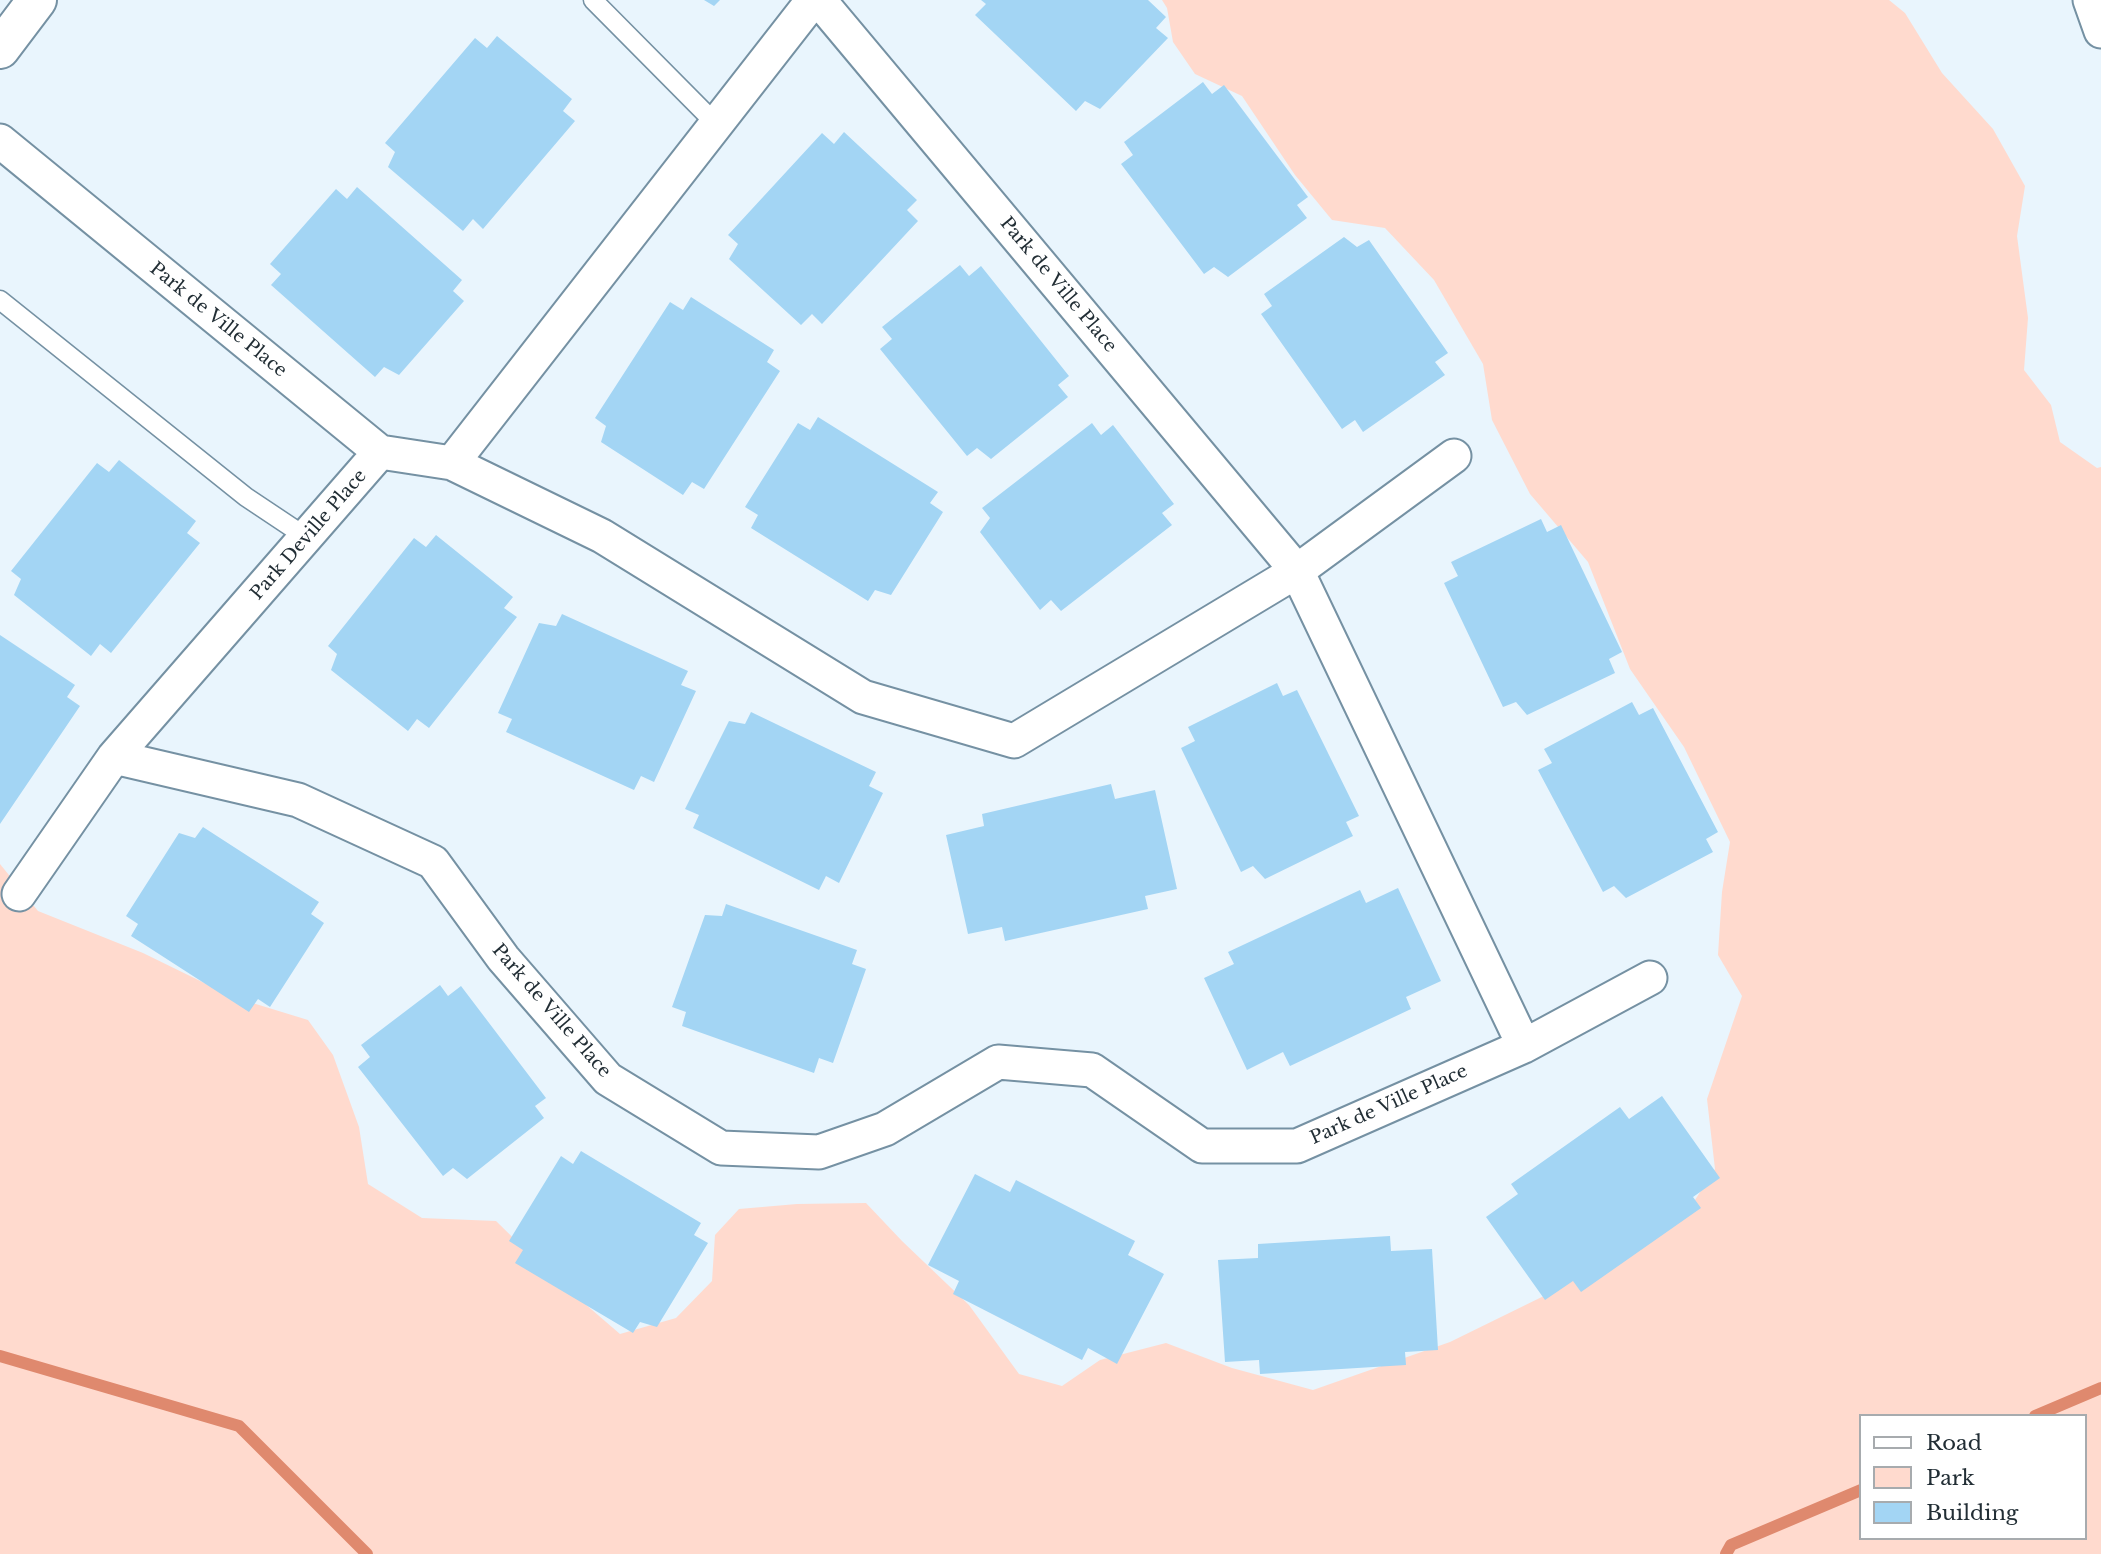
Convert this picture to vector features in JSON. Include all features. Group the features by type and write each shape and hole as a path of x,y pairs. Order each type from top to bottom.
{"street":[{"path":"0,50 37,0"},
{"path":"452,463 813,0"},
{"name":"Park de Ville Place","path":"114,757 298,800 433,862 503,958 608,1079 721,1148 819,1152 885,1129 998,1062 1092,1070 1202,1146 1297,1146 1524,1046 1297,571 819,0"},
{"path":"2090,0 2101,31"},
{"name":"Park de Ville Place","path":"0,141 380,452"},
{"path":"380,452 452,463 602,536 863,697 1014,741 1297,571 1454,456"},
{"name":"Park Deville Place","path":"114,757 380,452"},
{"path":"19,894 114,757"},
{"path":"1524,1046 1650,978"}],"lane":[{"path":"593,0 716,124"},
{"path":"0,300 246,497 306,537"}],"green space":[{"path":"1162,0 1889,0 1905,13 1942,73 1993,129 2025,186 2017,236 2028,318 2024,370 2051,405 2060,442 2097,468 2101,467 2101,1554 0,1554 0,864 38,911 143,953 233,997 308,1020 333,1055 359,1127 368,1184 422,1218 496,1221 548,1272 620,1334 676,1318 712,1281 715,1235 739,1209 797,1204 866,1203 969,1305 1019,1374 1062,1386 1100,1360 1166,1343 1232,1368 1313,1390 1450,1342 1554,1291 1684,1217 1715,1169 1707,1099 1742,996 1718,955 1722,892 1730,842 1684,747 1630,669 1588,562 1530,494 1492,420 1483,364 1434,280 1385,228 1332,220 1295,175 1242,96 1195,74 1173,42 1167,8"}],"building":[{"path":"704,0 720,0 714,6"},
{"path":"981,0 1148,0 1166,17 1156,28 1168,38 1100,109 1085,101 1076,111 975,15 986,4"},
{"path":"497,36 572,99 563,111 575,121 483,229 473,219 463,231 388,167 395,152 385,143 475,38 487,48"},
{"path":"1203,82 1212,94 1224,85 1308,197 1297,205 1307,218 1228,277 1214,267 1204,274 1121,164 1133,155 1124,142"},
{"path":"844,132 917,200 907,210 918,221 822,324 812,314 801,325 729,259 738,244 728,235 822,133 834,144"},
{"path":"357,187 462,280 453,291 464,301 399,375 384,367 375,377 271,285 281,274 270,264 336,189 347,199"},
{"path":"1344,237 1357,247 1369,240 1448,353 1435,362 1445,375 1363,432 1355,420 1342,429 1261,314 1272,306 1264,294"},
{"path":"960,265 969,276 981,266 1069,376 1058,385 1068,397 991,459 977,448 967,456 880,349 892,339 882,327"},
{"path":"691,297 774,350 767,362 780,371 704,489 692,482 683,495 601,442 606,426 595,418 670,302 683,310"},
{"path":"818,417 938,492 930,503 943,512 891,595 875,590 868,601 751,528 758,515 745,507 798,423 810,430"},
{"path":"1092,423 1101,435 1113,425 1174,504 1162,513 1172,525 1061,611 1051,600 1040,610 980,532 990,518 982,508"},
{"path":"119,460 196,521 187,533 200,543 111,653 100,644 91,656 14,595 21,579 11,571 97,463 109,472"},
{"path":"1541,519 1547,532 1561,525 1622,652 1609,659 1615,673 1527,715 1516,702 1503,707 1444,583 1458,576 1451,562"},
{"path":"436,535 513,597 504,608 517,617 429,728 417,719 408,731 331,670 337,654 328,646 414,538 426,547"},
{"path":"562,614 688,671 681,685 696,691 654,782 641,776 634,790 506,732 512,719 498,713 539,623 556,626"},
{"path":"0,635 75,685 67,697 80,706 0,824"},
{"path":"1277,683 1283,696 1297,690 1359,816 1346,822 1353,836 1265,879 1253,866 1241,872 1181,748 1195,741 1188,727"},
{"path":"1632,702 1639,715 1653,708 1718,832 1706,839 1713,852 1626,898 1614,886 1603,892 1538,770 1552,763 1544,749"},
{"path":"751,712 876,772 869,786 883,793 839,883 826,876 819,890 693,828 699,815 685,809 729,721 745,724"},
{"path":"1111,784 1115,799 1155,790 1177,889 1145,896 1148,909 1005,941 1002,927 968,934 946,835 984,826 982,814"},
{"path":"203,827 319,902 311,914 324,923 270,1007 258,999 249,1012 131,936 138,924 126,916 179,833 195,838"},
{"path":"1398,888 1441,981 1406,997 1411,1009 1290,1066 1283,1052 1247,1070 1204,978 1234,964 1228,952 1360,890 1366,903"},
{"path":"726,904 857,950 852,964 866,969 833,1063 819,1058 814,1073 682,1026 686,1012 672,1007 705,915 722,916"},
{"path":"440,985 448,996 461,986 546,1098 535,1106 544,1118 467,1179 453,1168 443,1176 358,1067 370,1057 361,1045"},
{"path":"1662,1096 1720,1178 1693,1197 1701,1208 1581,1292 1573,1281 1545,1300 1486,1217 1518,1194 1511,1184 1620,1107 1629,1119"},
{"path":"581,1151 701,1223 694,1235 708,1243 657,1327 640,1322 633,1333 515,1263 523,1250 509,1241 561,1156 573,1164"},
{"path":"975,1174 1010,1192 1016,1180 1135,1241 1128,1255 1164,1274 1117,1364 1088,1348 1082,1360 953,1294 959,1281 928,1265"},
{"path":"1390,1236 1391,1251 1432,1249 1438,1350 1405,1352 1406,1365 1260,1374 1259,1360 1225,1362 1218,1260 1258,1258 1258,1244"}],"waterway":[{"path":"0,1356 239,1426 367,1554"},
{"path":"2040,1414 2101,1388"},
{"path":"1726,1554 1731,1545 1860,1490"}]}
